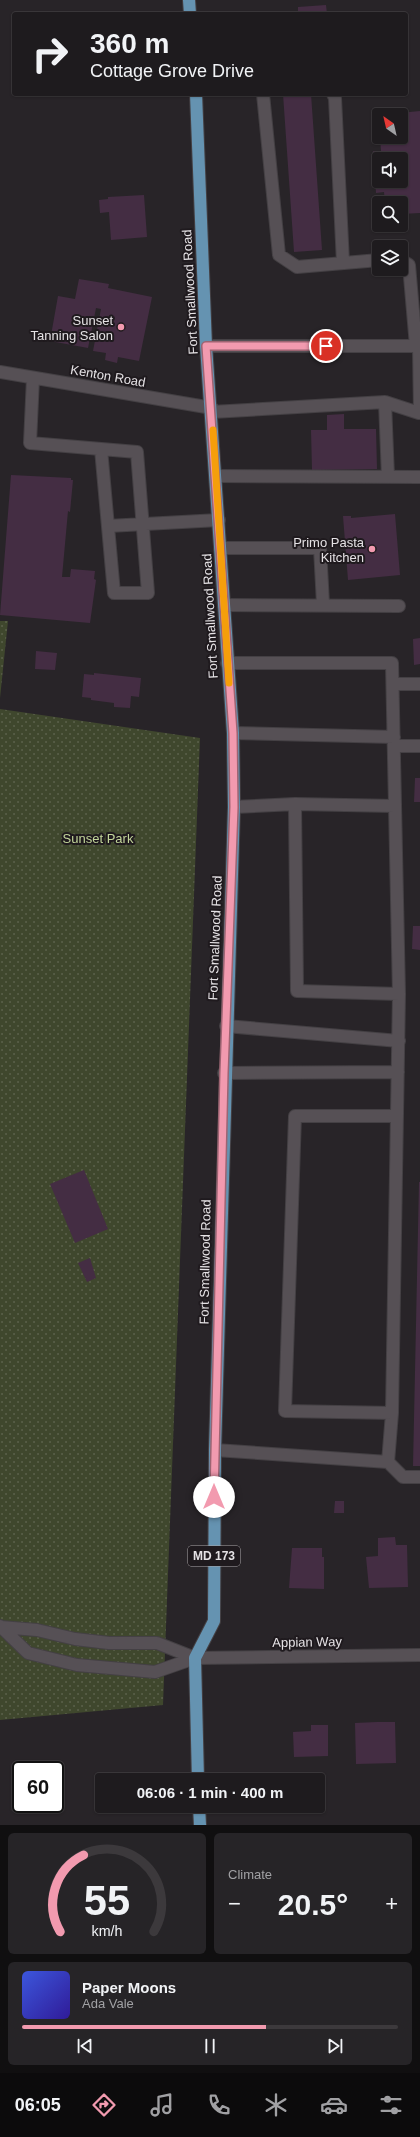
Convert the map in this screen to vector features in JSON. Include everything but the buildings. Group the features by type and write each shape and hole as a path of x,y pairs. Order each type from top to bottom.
{"main road":[{"path":"189,0 190,12"},
{"name":"Fort Smallwood Road","path":"196,96 206,346 212,410 227,663 233,733 234,807 224,1073 214,1450 214,1620 195,1658 198,1773"},
{"path":"199,1813 200,1825"}],"street":[{"path":"263,96 278,255 297,267 372,261"},
{"path":"334,96 343,263"},
{"path":"388,477 385,402 420,413 418,346 408,264"},
{"path":"206,346 418,346"},
{"name":"Kenton Road","path":"0,372 212,410 385,402"},
{"path":"33,378 30,443 137,452 148,593 114,593 101,449"},
{"path":"216,476 420,477"},
{"path":"108,526 219,520"},
{"path":"220,548 320,548 323,604"},
{"path":"224,605 323,604 399,606"},
{"path":"227,663 392,663 400,994 392,1413 388,1462"},
{"path":"392,684 420,684"},
{"path":"233,733 394,741 420,746"},
{"path":"234,807 295,804 395,806"},
{"path":"295,804 297,991 400,994"},
{"path":"226,1026 399,1041"},
{"path":"224,1073 398,1072"},
{"path":"392,1413 285,1411 295,1116 397,1116"},
{"path":"214,1450 388,1462 403,1477 420,1476"},
{"path":"0,1627 28,1653 78,1665 155,1672 195,1658"},
{"path":"0,1627 37,1630 109,1643 157,1643 195,1658"},
{"name":"Appian Way","path":"195,1658 420,1655"}],"green space":[{"path":"0,621 8,621 0,698"},
{"name":"Sunset Park","path":"0,709 200,738 163,1705 0,1720"}],"slow traffic":[{"path":"213,430 229,683"}],"place":[{"name":"Sunset Tanning Salon","path":"121,327"},
{"name":"Primo Pasta Kitchen","path":"372,549"}],"route":[{"path":"214,1497 224,1073 234,807 233,733 227,663 212,412 206,346 326,346"}]}
